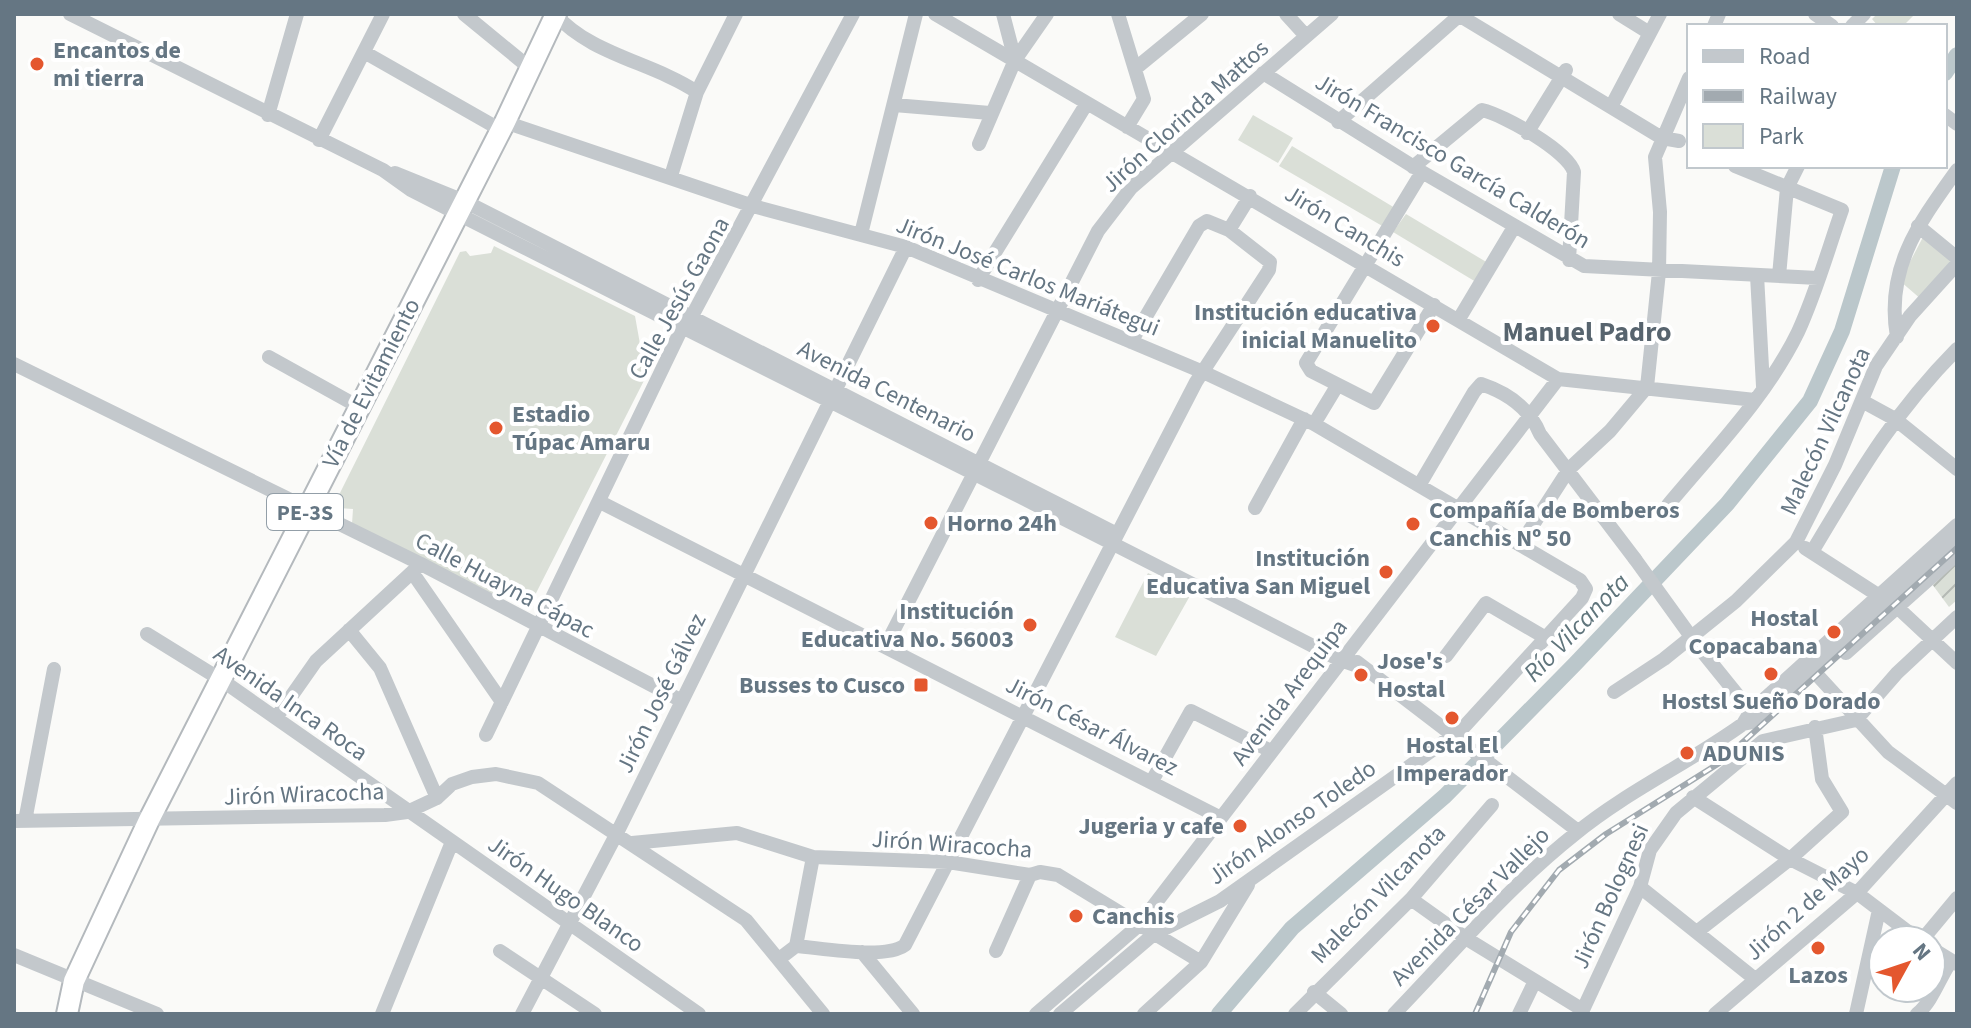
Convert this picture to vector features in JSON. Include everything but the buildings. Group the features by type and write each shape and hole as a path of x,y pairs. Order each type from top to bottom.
{"highway":[{"name":"Vía de Evitamiento","path":"67,1014 74,981 149,820 223,681 307,508 503,126 556,14"}],"street":[{"path":"70,14 383,170 400,184 461,208 682,328 832,393 1343,656 1511,777 1578,831"},
{"path":"268,115 297,14"},
{"path":"319,140 383,14"},
{"path":"464,14 531,69"},
{"path":"556,14 580,37 658,69 697,92"},
{"name":"Calle Jesús Gaona","path":"486,735 682,328 692,316 753,206 853,14"},
{"path":"861,234 916,14"},
{"name":"Jirón Canchis","path":"935,14 1558,379 1759,393"},
{"path":"1003,14 1015,60"},
{"path":"979,144 1015,60 1047,14"},
{"path":"1118,14 1144,99 1127,127"},
{"path":"1136,68 1202,14"},
{"path":"1286,14 1306,36"},
{"name":"Jirón Clorinda Mattos","path":"885,647 1098,231 1131,188 1332,14"},
{"path":"1338,122 1462,14 1564,72 1663,134 1684,143"},
{"path":"1619,14 1648,32"},
{"path":"1614,102 1660,14"},
{"path":"671,176 697,92 731,16"},
{"name":"Jirón José Carlos Mariátegui","path":"364,52 503,126 671,176 753,206 906,247 1055,313 1203,372 1309,422 1420,484 1580,580 1586,589"},
{"path":"1527,133 1564,72"},
{"name":"Jirón Francisco García Calderón","path":"1263,73 1338,122 1584,266 1818,278"},
{"path":"1520,545 1569,469 1610,431 1647,387 1659,272 1660,212 1655,157 1687,82"},
{"path":"978,280 1087,103"},
{"path":"894,105 990,113"},
{"path":"1434,305 1374,403 1311,371 1306,363 1418,170 1482,110 1527,133 1571,162 1574,172 1569,260"},
{"path":"1668,505 1759,393 1788,350 1842,210 1740,168"},
{"path":"1779,276 1787,188 1797,168"},
{"name":"Malecón Vilcanota","path":"1614,692 1664,659 1736,601 1796,542 1835,465 1876,366 1897,337 1891,306 1898,274 1918,226 1957,170"},
{"path":"1229,230 1250,196"},
{"name":"Avenida Centenario","path":"461,208 692,316 832,393"},
{"path":"796,946 862,952 898,950 905,945 1203,372 1269,270 1270,262 1229,230 1207,221 1199,226 1131,342"},
{"path":"1918,226 1957,258"},
{"path":"1459,319 1514,227"},
{"name":"Jirón José Gálvez","path":"522,1014 616,835 906,247"},
{"path":"1897,337 1910,316 1957,264"},
{"path":"1757,275 1761,351 1759,393"},
{"path":"1812,552 1860,468 1895,419 1957,349"},
{"path":"1761,351 1788,350"},
{"path":"269,357 359,407"},
{"name":"Calle Huayna Cápac","path":"14,364 307,508 416,568 682,701"},
{"name":"Avenida Arequipa","path":"1036,1014 1138,926 1558,379"},
{"path":"1420,484 1481,384 1532,412 1540,434 1569,469 1755,726"},
{"path":"1255,508 1309,422 1337,386"},
{"path":"1862,401 1895,419 1957,469"},
{"name":"Jirón César Álvarez","path":"600,502 1221,818"},
{"path":"1755,726 1888,602 1957,525"},
{"path":"1755,726 1812,670 1957,540"},
{"path":"1796,542 1888,602 1957,663"},
{"path":"1888,602 1957,554"},
{"path":"276,718 306,673 416,568 502,702"},
{"name":"Jirón Alonso Toledo","path":"1154,934 1211,906 1451,736 1546,638 1586,589"},
{"path":"1446,656 1486,603 1546,638"},
{"path":"1755,726 1815,727 1856,720 1931,639 1957,617"},
{"path":"349,630 380,668 437,798"},
{"name":"Avenida Inca Roca","path":"147,634 223,681 407,812"},
{"path":"19,821 54,669"},
{"path":"1812,670 1888,752 1952,799"},
{"path":"1152,781 1191,711 1271,751"},
{"name":"Jirón Bolognesi","path":"1582,1012 1640,887 1650,850 1665,825 1755,726"},
{"name":"Avenida César Vallejo","path":"1394,1014 1509,892 1578,831 1755,726"},
{"path":"1698,931 1790,859 1842,812 1822,779 1815,727"},
{"name":"Jirón Wiracocha","path":"19,821 356,817 407,812 437,798 452,784 496,774 538,783 746,920 823,1014"},
{"name":"Jirón 2 de Mayo","path":"1715,1014 1857,893 1952,799 1957,783"},
{"path":"1693,797 1790,859 1857,893 1899,924"},
{"name":"Malecón Vilcanota","path":"1295,1014 1411,899 1492,805"},
{"name":"Jirón Hugo Blanco","path":"407,812 699,1014"},
{"name":"Jirón Wiracocha","path":"632,843 737,833 813,857 948,862 1030,875 1040,872 1058,875 1201,962"},
{"path":"382,1014 452,842"},
{"path":"779,959 796,946 813,857"},
{"path":"996,951 1030,875"},
{"path":"1144,1014 1201,962 1254,876"},
{"path":"1640,887 1755,979"},
{"path":"1935,924 1957,898"},
{"path":"1411,899 1467,939 1582,1012"},
{"path":"1856,1014 1879,910"},
{"path":"1060,1014 1154,934"},
{"path":"500,951 595,1014"},
{"path":"862,952 913,1014"},
{"path":"14,972 20,957 157,1014"},
{"path":"1917,1014 1926,1007 1936,982 1954,962"},
{"path":"1519,1014 1538,985"},
{"path":"1530,1014 1538,985"},
{"path":"1314,992 1341,1014"}],"green space":[{"path":"1877,14 1915,14 1905,24 1876,24 1872,19"},
{"path":"1253,115 1293,138 1278,163 1238,140"},
{"path":"1292,146 1395,208 1384,227 1279,166"},
{"path":"1406,214 1488,263 1476,282 1393,232"},
{"path":"1923,237 1955,261 1922,300 1900,281"},
{"name":"Estadio Túpac Amaru","path":"494,246 635,316 640,344 649,349 654,346 659,351 531,603 516,590 502,599 352,524 353,509 338,508 335,503 460,252 466,251 470,256 491,253"},
{"path":"1957,561 1957,600 1949,607 1932,584"},
{"path":"1148,573 1191,594 1156,656 1115,637"}],"waterway":[{"name":"Río Vilcanota","path":"1947,70 1957,55"},
{"name":"Río Vilcanota","path":"1219,1014 1292,928 1445,796 1575,664 1727,504 1810,401 1842,331 1892,168"}],"railway":[{"path":"1475,1014 1511,932 1559,870 1606,834 1721,762 1957,548"}],"place":[{"name":"Encantos de mi tierra","path":"37,64"},
{"name":"Institución educativa inicial Manuelito","path":"1433,326"},
{"name":"Estadio Túpac Amaru","path":"496,428"},
{"name":"Horno 24h","path":"931,523"},
{"name":"Compañía de Bomberos Canchis Nº 50","path":"1413,524"},
{"name":"Institución Educativa San Miguel","path":"1386,572"},
{"name":"Institución Educativa No. 56003","path":"1030,625"},
{"name":"Hostal Copacabana","path":"1834,632"},
{"name":"Hostsl Sueño Dorado","path":"1771,674"},
{"name":"Jose's Hostal","path":"1361,675"},
{"name":"Busses to Cusco","path":"921,685"},
{"name":"Hostal El Imperador","path":"1452,718"},
{"name":"ADUNIS","path":"1687,753"},
{"name":"Jugeria y cafe","path":"1240,826"},
{"name":"Canchis","path":"1076,916"},
{"name":"Lazos","path":"1818,948"}],"district":[{"name":"Manuel Padro","path":"1587,331"}]}
